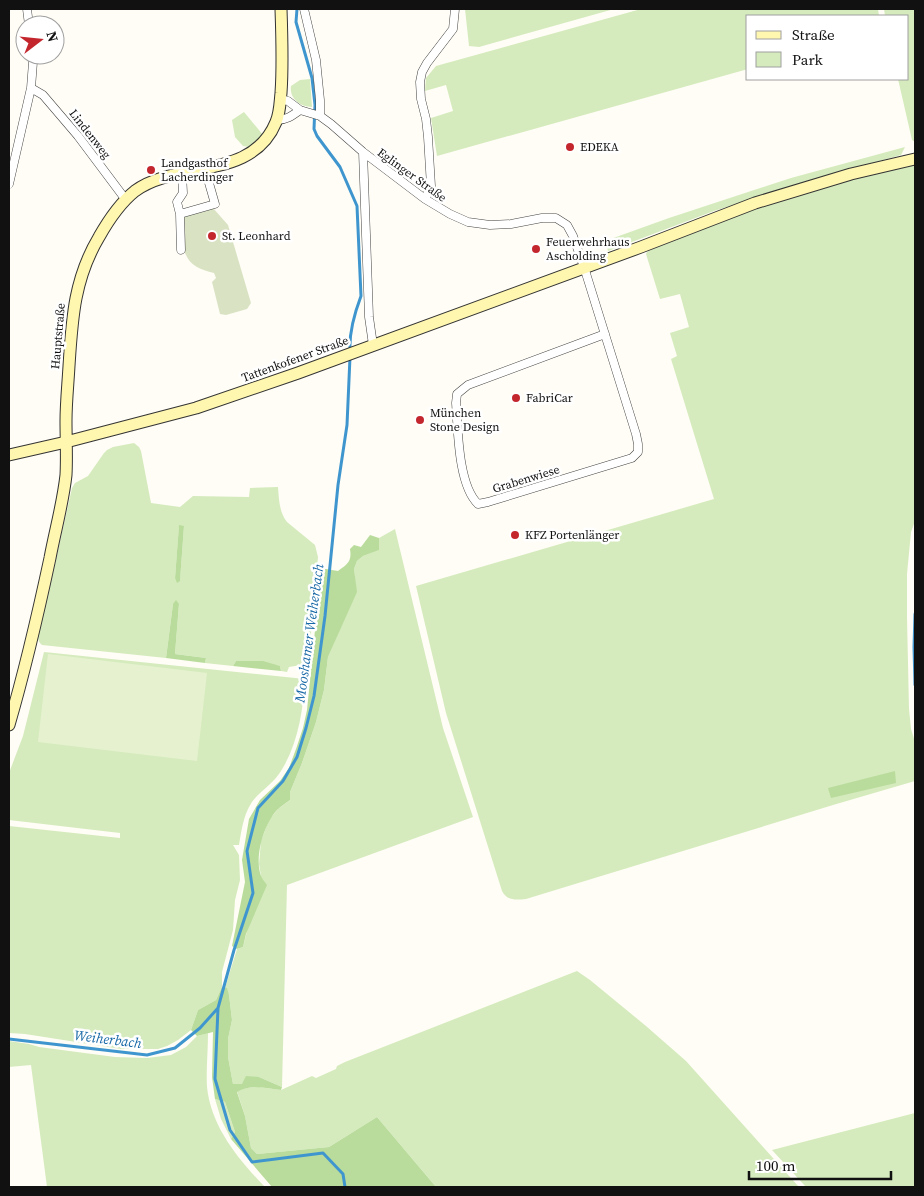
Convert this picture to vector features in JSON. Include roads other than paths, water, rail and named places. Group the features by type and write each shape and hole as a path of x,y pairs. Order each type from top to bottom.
{"main road":[{"name":"Hauptstraße","path":"9,725 30,647 66,476 66,417 72,322 76,294 92,248 110,219 136,191 147,185 182,174 222,165 250,152 270,135 277,120 280,99 282,69 281,9"},
{"name":"Tattenkofener Straße","path":"9,455 196,408 280,380 763,200 851,174 915,160"}],"street":[{"path":"304,9 318,74 316,115"},
{"path":"425,199 431,186 428,137 420,82 422,72 427,63 453,29 455,9"},
{"path":"9,184 31,88 33,65"},
{"name":"Lindenweg","path":"31,88 43,94 78,136 126,200"},
{"name":"Eglinger Straße","path":"280,99 288,101 300,110 316,115 331,124 363,152 425,199 468,222 490,226 542,218 556,218 562,221 573,236 584,267"},
{"path":"277,120 283,120 300,110"},
{"path":"363,152 369,307 373,345"},
{"path":"180,214 215,204 205,169"},
{"path":"181,250 180,214 177,202 183,193 182,174"},
{"name":"Grabenwiese","path":"584,267 605,334 636,434 638,452 632,458 478,504 472,499 461,464 456,403 457,394 468,385 605,334"}],"waterway":[{"name":"Mooshamer Weiherbach","path":"297,9 296,22 312,78 315,105 314,129 340,167 357,206 361,296 350,337 350,351"},
{"name":"Mooshamer Weiherbach","path":"345,1187 343,1174 323,1153 252,1162 230,1130 215,1079 218,1008 234,950 253,893 247,851 258,808 283,781 297,757 314,696 325,616 338,485 347,425 350,357"},
{"path":"915,614 915,685"},
{"name":"Weiherbach","path":"9,1039 147,1055 175,1048 200,1028 218,1008"}],"place":[{"name":"EDEKA","path":"570,147"},
{"name":"Landgasthof Lacherdinger","path":"151,170"},
{"name":"St. Leonhard","path":"212,236"},
{"name":"Feuerwehrhaus Ascholding","path":"536,249"},
{"name":"FabriCar","path":"516,398"},
{"name":"München Stone Design","path":"420,420"},
{"name":"KFZ Portenlänger","path":"515,535"}]}
